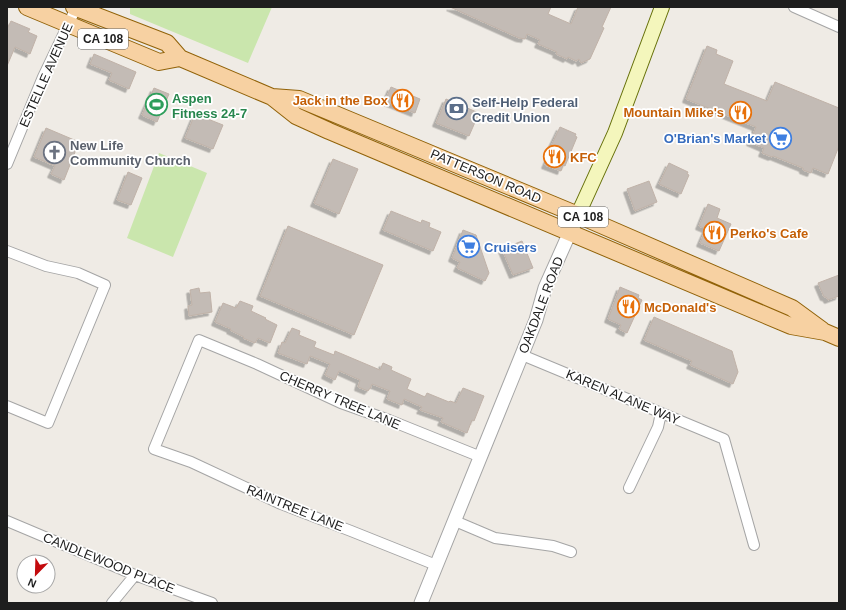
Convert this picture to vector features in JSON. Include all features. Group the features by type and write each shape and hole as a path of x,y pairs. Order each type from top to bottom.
{"main road":[{"name":"CA 108","path":"27,7 159,62 180,58"},
{"name":"OAKDALE ROAD","path":"570,232 614,133 662,7"},
{"name":"PATTERSON ROAD","path":"75,8 167,43 180,58 272,97 296,116 791,326 832,335"},
{"name":"PATTERSON ROAD","path":"272,97 299,99 578,215 792,308 832,335"}],"street":[{"path":"794,7 839,27"},
{"name":"ESTELLE AVENUE","path":"7,164 43,78 75,8"},
{"name":"OAKDALE ROAD","path":"421,603 456,521 536,320 545,288 570,232"},
{"path":"7,250 46,266 78,273 105,285 48,423 7,406"},
{"name":"CHERRY TREE LANE","path":"154,449 200,340 257,364 341,403 481,456"},
{"name":"KAREN ALANE WAY","path":"522,355 724,439 754,545"},
{"path":"629,488 658,427 661,413"},
{"name":"RAINTREE LANE","path":"154,449 191,462 281,504 436,565"},
{"path":"456,521 495,538 553,546 572,552"},
{"name":"CANDLEWOOD PLACE","path":"7,522 135,575 212,603"},
{"path":"112,603 135,575"}],"green space":[{"path":"130,7 272,7 248,63 130,14"},
{"path":"159,153 207,173 173,257 127,238"}],"building":[{"path":"450,7 551,7 548,14 571,24 578,7 611,7 602,27 604,28 590,59 581,63 579,59 576,61 556,54 557,52 538,44 540,40 527,34 525,39 519,38"},
{"path":"11,21 30,29 28,32 37,36 30,54 15,47 7,66 7,29"},
{"path":"707,46 717,50 716,54 733,61 724,84 767,101 775,82 839,108 839,146 828,174 813,168 811,173 803,170 803,168 762,153 764,148 750,142 756,127 686,99"},
{"path":"94,54 136,72 129,89 109,80 112,73 90,64"},
{"name":"Jack in the Box","path":"391,87 420,99 415,113 385,101"},
{"name":"Aspen Fitness 24-7","path":"154,88 169,94 157,122 142,115"},
{"path":"446,99 479,113 469,136 436,123"},
{"path":"195,114 223,125 213,149 185,138"},
{"path":"560,127 576,134 575,136 577,137 565,166 563,165 561,171 545,165 551,151 549,150"},
{"name":"New Life Community Church","path":"46,128 79,142 64,180 51,174 55,166 34,157"},
{"path":"333,159 358,169 339,214 314,203"},
{"path":"669,163 688,172 687,174 689,175 681,194 659,184"},
{"name":"New Life Community Church","path":"128,172 142,178 131,205 117,200"},
{"path":"649,181 657,202 635,211 627,189"},
{"path":"708,204 720,209 717,218 731,224 719,251 700,243 706,229 699,226"},
{"path":"391,211 421,223 422,220 430,223 429,227 441,232 433,251 383,230"},
{"path":"288,226 383,265 354,335 260,296"},
{"name":"Cruisers","path":"463,230 476,235 489,273 485,281 457,268 460,262 452,258"},
{"path":"522,241 533,268 513,275 502,249"},
{"path":"839,275 839,296 828,300 824,297 818,283"},
{"name":"McDonald's","path":"620,287 639,295 638,298 642,300 627,333 619,329 621,325 608,319"},
{"path":"199,288 200,293 210,292 212,312 189,316 188,306 192,305 190,290"},
{"path":"240,301 253,306 251,311 277,325 270,343 258,338 255,343 243,338 244,337 230,330 231,329 215,322 223,303 236,308"},
{"path":"654,317 732,351 738,372 733,384 690,365 692,361 644,340"},
{"path":"292,328 300,331 299,335 316,342 314,347 334,355 335,351 380,370 383,363 392,367 391,370 411,379 407,389 425,397 427,393 449,402 456,403 463,388 484,396 474,421 472,420 467,433 441,422 443,418 420,410 422,407 404,399 402,405 387,399 390,391 372,384 368,391 358,387 360,380 340,371 335,380 325,375 330,364 310,356 307,364 278,353 282,342 285,343"}],"place":[{"name":"Jack in the Box","path":"403,100"},
{"name":"Aspen Fitness 24-7","path":"156,105"},
{"name":"Self-Help Federal Credit Union","path":"456,109"},
{"name":"Mountain Mike's","path":"740,112"},
{"name":"O'Brian's Market","path":"781,138"},
{"name":"New Life Community Church","path":"55,152"},
{"name":"KFC","path":"554,157"},
{"name":"Perko's Cafe","path":"714,233"},
{"name":"Cruisers","path":"468,247"},
{"name":"McDonald's","path":"628,307"}]}
